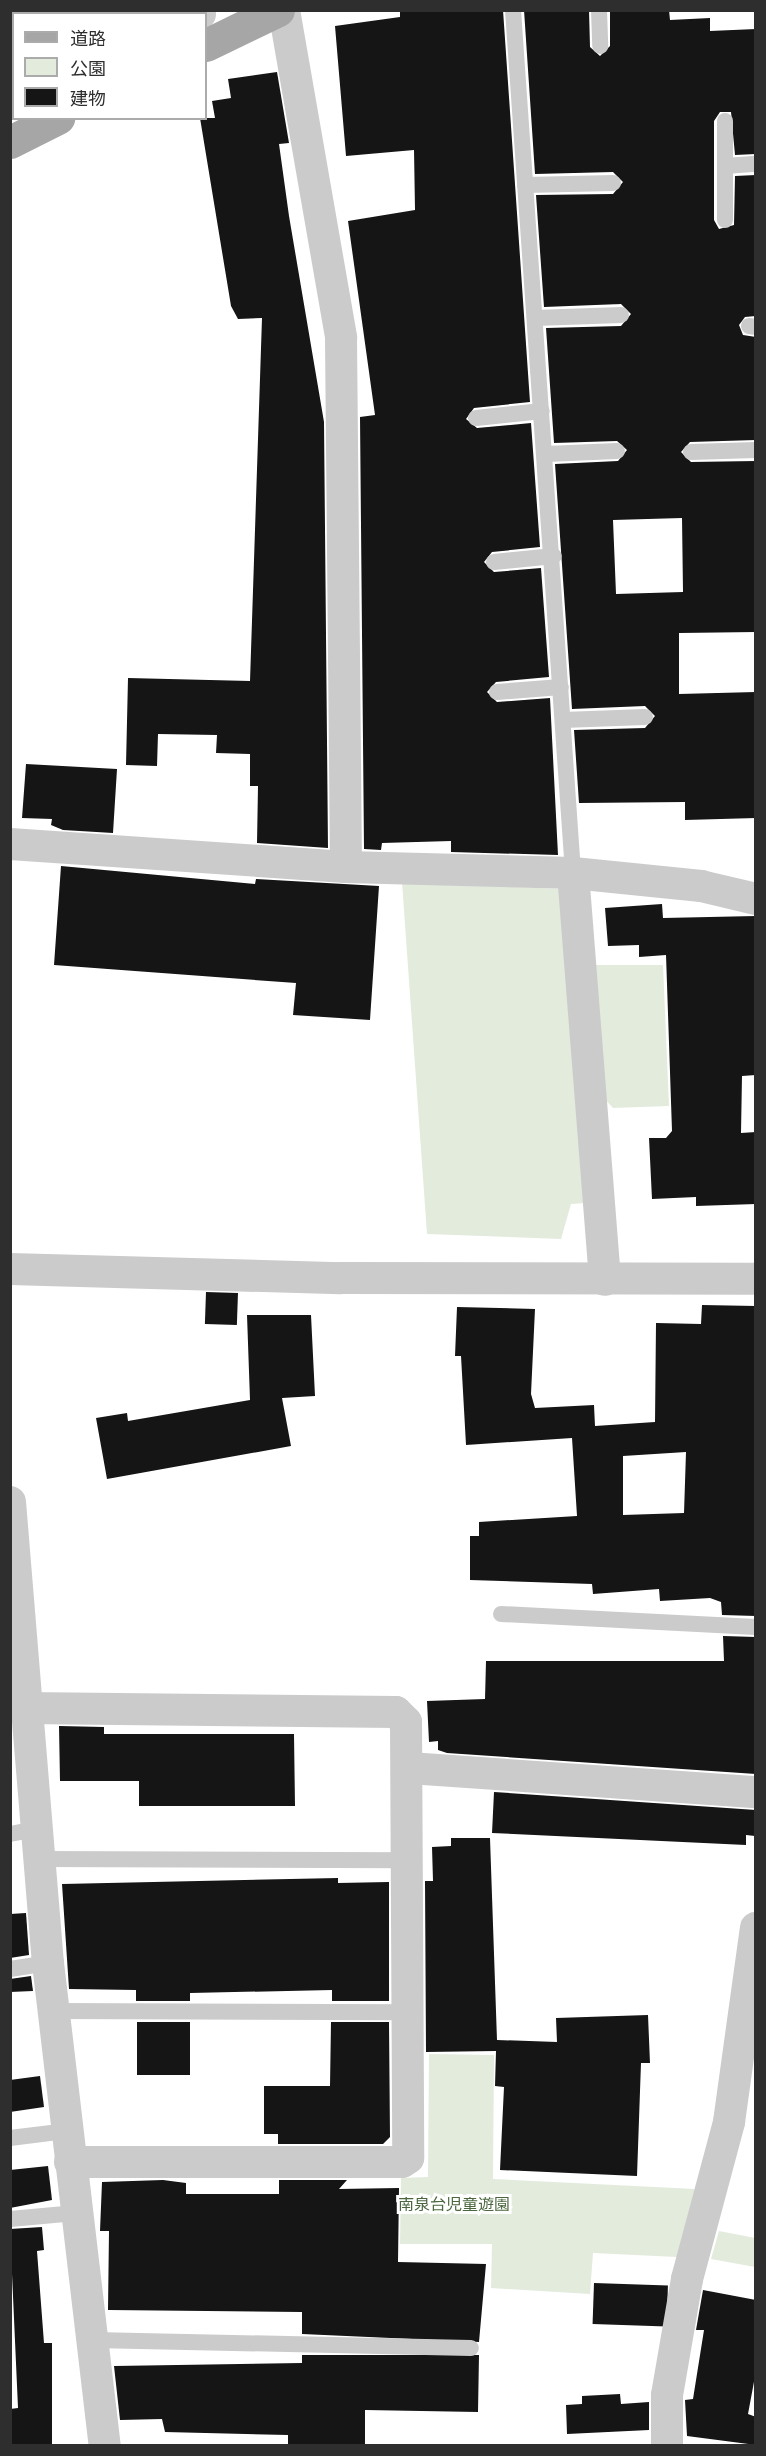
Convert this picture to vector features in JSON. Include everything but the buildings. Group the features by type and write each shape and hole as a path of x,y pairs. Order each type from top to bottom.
{"main road":[{"path":"207,44 278,10"},
{"path":"10,142 54,120"}],"street":[{"path":"284,10 341,338 345,867"},
{"path":"10,844 345,867 573,873 701,886 756,899"},
{"path":"573,873 605,1280"},
{"path":"10,1269 605,1280 756,1279"},
{"path":"11,1511 18,1708 28,1841 55,2011 68,2147 105,2445"},
{"path":"18,1708 396,1712 406,1722 409,1768 412,2153 402,2162 68,2147"},
{"path":"409,1768 756,1792"},
{"path":"667,2445 668,2395 687,2279 729,2122 756,1928"}],"lane":[{"path":"513,10 554,556 573,873"},
{"path":"599,10 600,46"},
{"path":"725,121 725,220"},
{"path":"725,166 756,164"},
{"path":"525,185 613,183"},
{"path":"535,318 621,315"},
{"path":"476,418 542,411"},
{"path":"691,452 756,450"},
{"path":"546,454 617,451"},
{"path":"494,562 554,556"},
{"path":"497,692 561,687"},
{"path":"563,720 645,717"},
{"path":"501,1614 756,1627"},
{"path":"28,1841 409,1860"},
{"path":"10,1969 48,1963"},
{"path":"55,2011 411,2012"},
{"path":"10,2138 68,2147"},
{"path":"10,2219 76,2213"},
{"path":"93,2340 471,2348"}],"green space":[{"path":"402,882 560,889 586,1203 571,1204 561,1239 427,1234"},
{"path":"596,965 663,965 669,1106 613,1108 602,1096"},
{"name":"南泉台児童遊園","path":"429,2054 494,2055 493,2179 695,2189 677,2257 593,2253 590,2294 491,2288 492,2244 400,2244 401,2178 428,2177"},
{"path":"719,2231 755,2238 755,2267 711,2259"}]}
